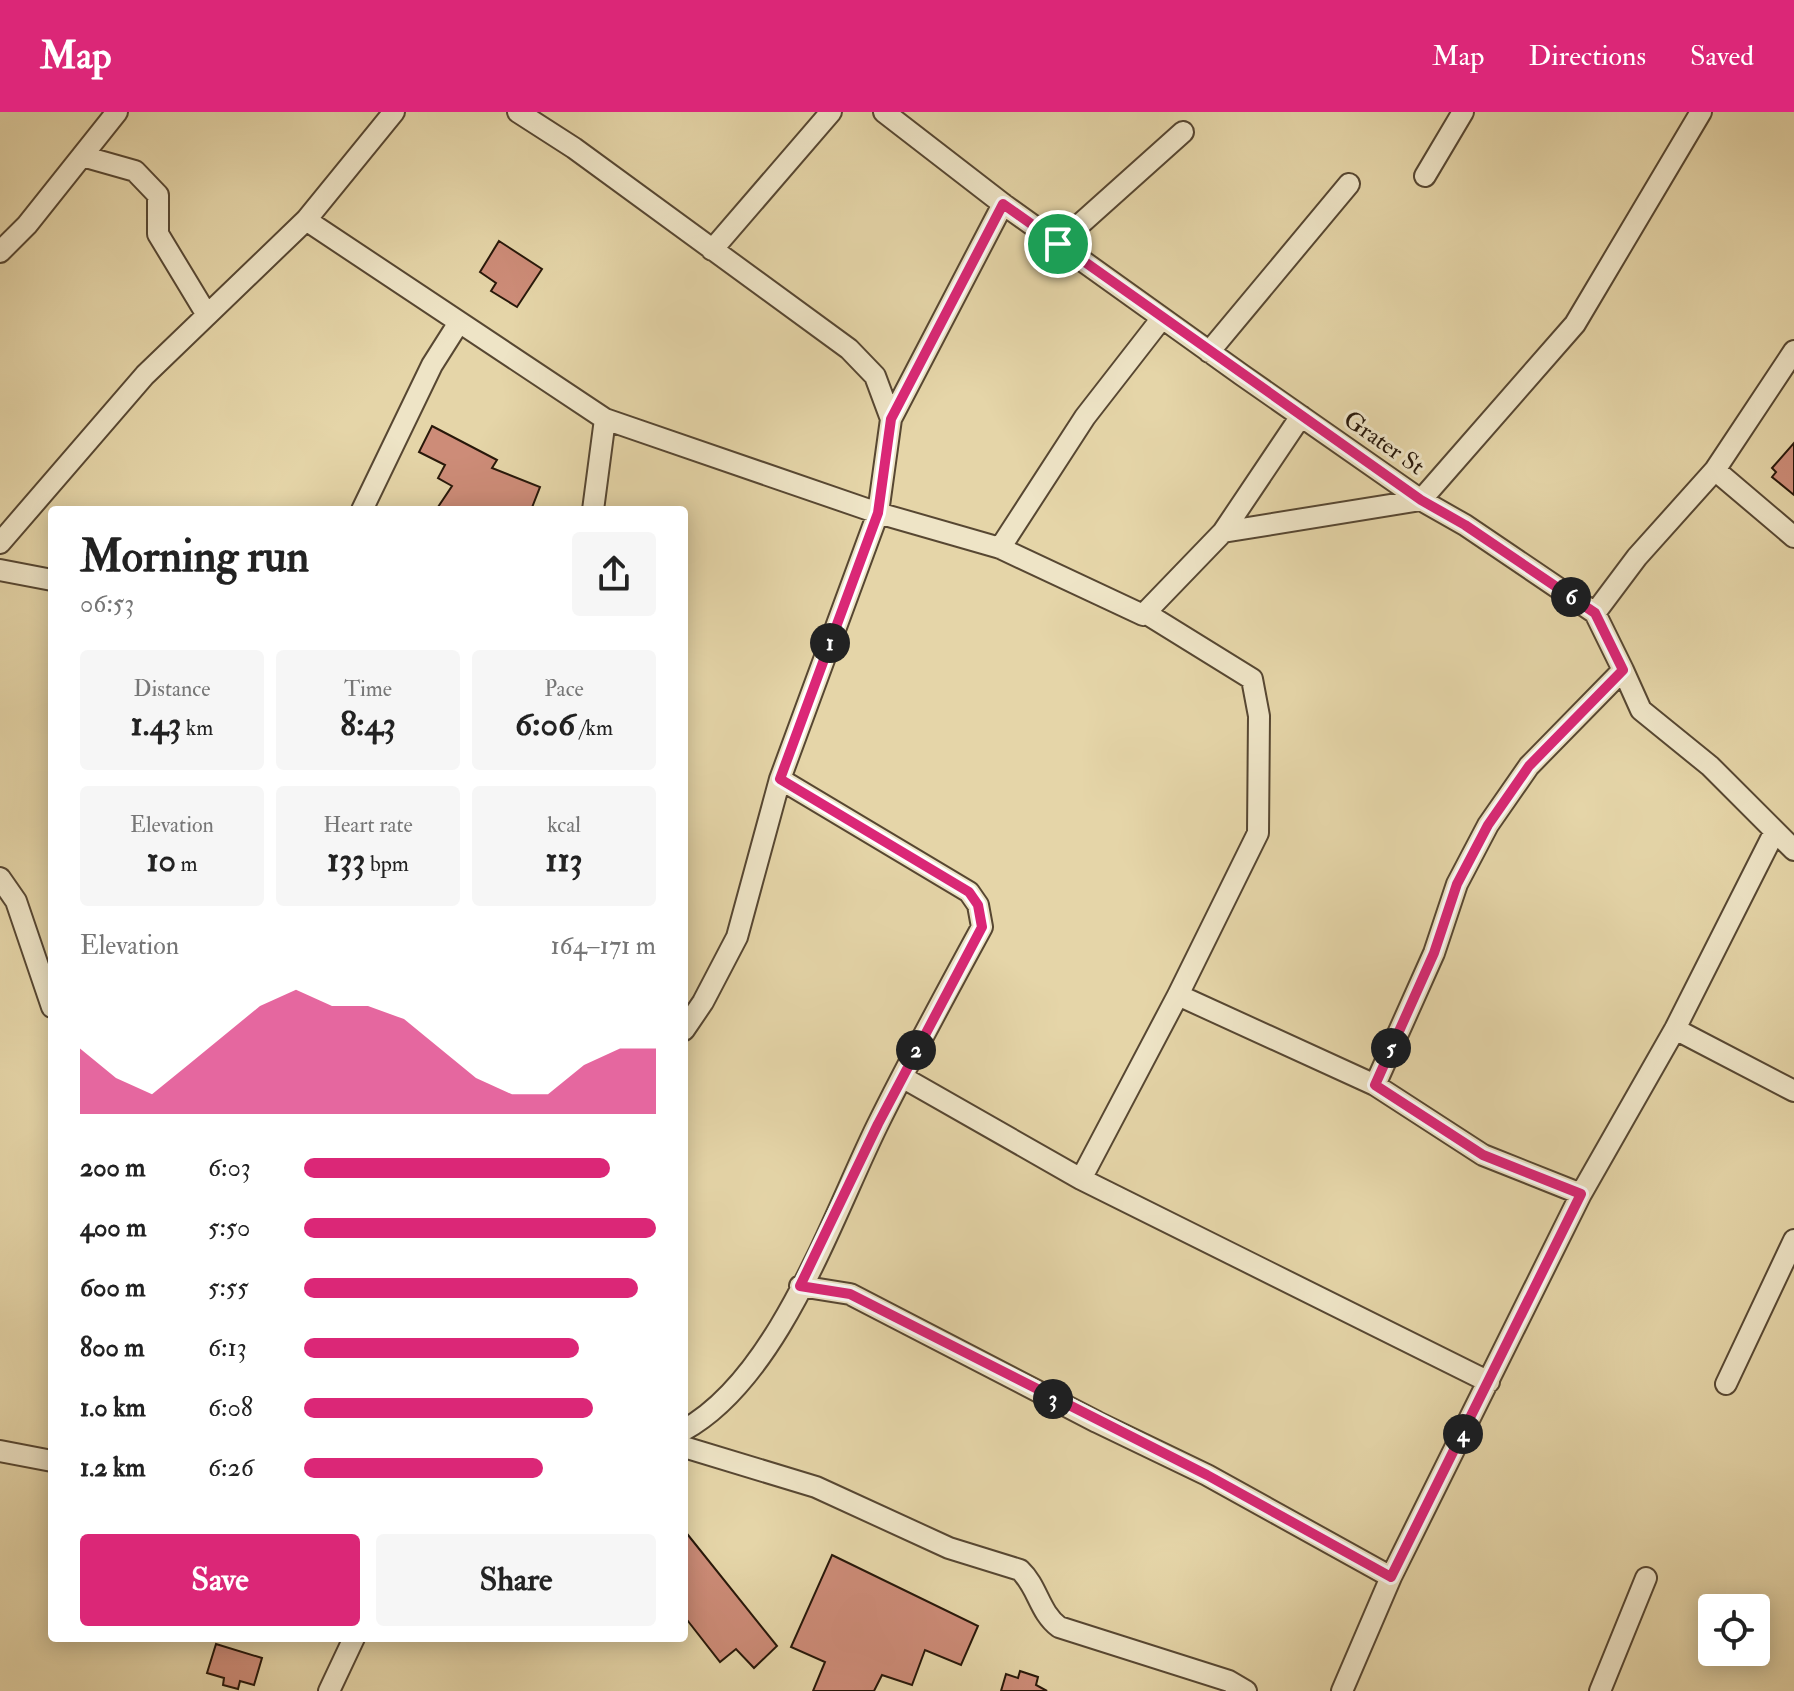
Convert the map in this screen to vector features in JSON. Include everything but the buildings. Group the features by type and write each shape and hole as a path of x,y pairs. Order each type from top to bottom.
{"street":[{"path":"0,252 27,225 117,112"},
{"path":"0,543 145,375 306,220 394,112"},
{"path":"518,112 574,148 849,349 875,376 891,419"},
{"path":"712,250 831,112"},
{"name":"Grater St","path":"884,112 1003,204 1209,352 1421,500 1465,525 1595,613"},
{"path":"1425,176 1463,112"},
{"path":"1223,532 1421,500 1575,324 1701,112"},
{"path":"1058,244 1183,132"},
{"path":"82,156 135,171 158,195 158,234 207,315"},
{"path":"1209,352 1349,184"},
{"path":"688,1024 737,937 780,779 878,513 891,419 1003,204"},
{"path":"306,220 360,253 458,324 605,419 878,513 1000,548 1137,615 1147,614 1252,679 1259,716 1258,833 1178,995 1081,1179"},
{"path":"1000,548 1085,417 1162,318"},
{"path":"364,506 432,365 458,324"},
{"path":"1794,351 1715,470 1637,557 1595,613 1641,710 1710,766 1794,850"},
{"path":"1147,614 1223,532 1301,416"},
{"path":"594,506 605,419"},
{"path":"1715,470 1794,537"},
{"path":"0,570 48,579"},
{"path":"1375,1085 1434,953 1457,884 1488,825 1529,766 1623,670"},
{"path":"688,1428 710,1416 741,1384 774,1336 902,1077 982,927 978,905 969,892 780,779"},
{"path":"1342,1691 1391,1577 1581,1194 1675,1029 1774,833"},
{"path":"0,878 16,901 48,995"},
{"path":"1178,995 1375,1085 1483,1155 1581,1194"},
{"path":"1675,1029 1794,1091"},
{"path":"902,1077 1081,1179 1489,1382"},
{"path":"1726,1384 1794,1240"},
{"path":"800,1286 850,1294 1207,1475 1391,1577"},
{"path":"688,1448 816,1487 949,1548 1020,1570 1027,1577 1047,1618 1059,1627 1229,1681 1246,1691"},
{"path":"0,1451 48,1460"},
{"path":"1600,1691 1646,1578"},
{"path":"329,1691 352,1642"}],"route":[{"path":"1003,204 1058,244 1421,500 1465,525 1595,613 1623,670 1529,766 1488,825 1457,884 1434,953 1375,1085 1483,1155 1581,1194 1391,1577 1207,1475 1097,1422 850,1294 800,1286 824,1242 878,1124 982,927 978,905 969,892 780,779 878,513 891,419 1003,204"}]}
